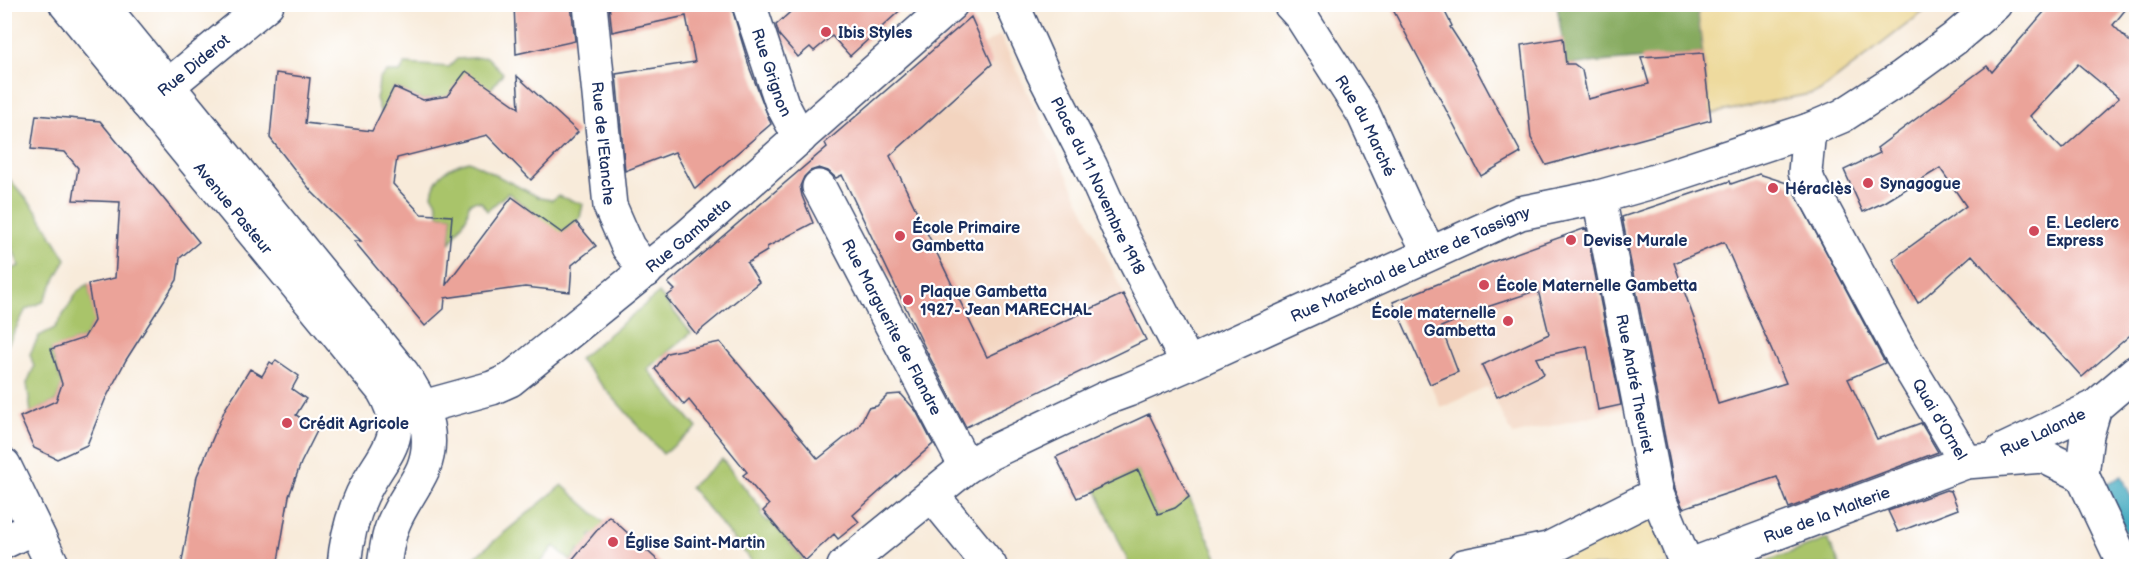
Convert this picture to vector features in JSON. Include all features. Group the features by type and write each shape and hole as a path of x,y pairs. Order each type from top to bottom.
{"street":[{"name":"Avenue Pasteur","path":"66,4 157,95 403,374 408,411"},
{"name":"Avenue Pasteur","path":"101,4 157,95"},
{"name":"Rue Diderot","path":"157,95 267,4"},
{"name":"Rue de l'Etanche","path":"590,4 610,206 628,247 646,271"},
{"name":"Rue Grignon","path":"749,4 782,104 800,138"},
{"name":"Rue Gambetta","path":"408,411 492,388 510,380 646,271 951,4"},
{"name":"Place du 11 Novembre 1918","path":"1012,4 1042,74 1091,167 1120,232 1188,364"},
{"name":"Rue du Marché","path":"1290,4 1301,16 1363,113 1408,212 1430,254"},
{"name":"Rue Maréchal de Lattre de Tassigny","path":"844,567 966,467 990,453 1106,398 1188,364 1520,213 1601,206 1842,116 1902,77 1954,39 1995,4"},
{"path":"1807,177 1809,130"},
{"path":"1771,142 1807,177"},
{"name":"Quai d'Ornel","path":"1807,177 1899,350 1979,461 2043,456 2082,475"},
{"name":"Rue Marguerite de Flandre","path":"819,186 966,467"},
{"name":"Rue André Theuriet","path":"1601,206 1657,494 1687,567"},
{"name":"Rue Lalande","path":"1979,461 2095,408 2136,372"},
{"name":"Rue Lalande","path":"2082,475 2087,435 2095,408"},
{"path":"344,567 348,537 362,496 391,447 394,433 408,411 427,432 427,450 423,467 393,523 384,567"},
{"name":"Rue de la Malterie","path":"1687,567 1979,461"},
{"path":"4,465 52,567"},
{"path":"2082,475 2125,567"},
{"path":"1464,567 1548,549 1657,494"},
{"path":"932,495 990,567"},
{"path":"4,542 33,528"},
{"path":"1498,567 1534,560 1525,567"}],"shaded area":[{"path":"971,17 984,45 1000,35 1146,340 963,428 825,143"},
{"name":"École maternelle Gambetta","path":"1593,223 1630,407 1513,435 1488,387 1441,408 1393,302"}],"green space":[{"path":"1557,5 1697,5 1703,53 1566,65"},
{"path":"487,57 503,73 491,89 423,100 394,87 381,114 376,98 379,79 387,72 400,72 405,64 449,67 457,59"},
{"path":"469,161 540,198 552,200 558,196 583,204 580,218 548,245 538,216 508,193 487,211 481,202 474,201 469,204 467,216 450,244 452,216 439,215 436,200 432,195 436,182 444,172"},
{"path":"5,174 36,210 66,259 43,302 26,309 5,350 5,272 19,266 5,227 7,225 4,219"},
{"path":"88,284 94,316 98,316 84,338 51,350 61,381 64,380 56,401 31,413 27,383 34,367 30,354 39,336 55,328 78,291"},
{"path":"659,293 691,333 647,369 697,428 663,454 579,359"},
{"path":"722,459 763,511 760,514 768,522 770,520 803,559 794,566 756,566 690,487"},
{"path":"1138,470 1158,514 1189,497 1221,566 1130,566 1096,489"},
{"path":"562,485 605,523 595,536 592,534 590,536 592,538 581,550 579,549 571,561 554,546 538,566 464,566"},
{"path":"1828,539 1840,566 1753,566"}],"sand":[{"path":"1697,5 1932,5 1819,92 1710,114"},
{"path":"1651,510 1670,566 1547,566 1559,557"}],"water":[{"path":"2122,476 2136,508 2136,555 2104,485"}],"building":[{"path":"514,4 571,4 575,41 516,54"},
{"path":"609,4 731,5 750,69 771,124 695,189 675,152 625,171 616,74 695,62 686,16 612,32"},
{"name":"Ibis Styles","path":"799,4 907,4 850,56 832,36 814,51 810,47 798,57 779,35 776,25"},
{"path":"1390,4 1441,4 1452,26 1450,27 1472,61 1521,153 1481,176"},
{"name":"E. Leclerc Express","path":"2051,4 2130,4 2113,25 2136,48 2136,330 2082,377 1972,255 1918,303 1893,259 1966,206 1940,168 1885,202 1863,212 1844,170 1880,153 1877,148 1987,66 1992,72","holes":["2078,64 2119,98 2062,149 2030,116"]},
{"name":"École Primaire Gambetta","path":"971,17 992,64 890,156 987,357 1123,294 1146,340 966,427 926,350 842,175 836,178 828,171 819,168 810,171 800,186 813,223 767,247 767,251 747,263 759,282 696,334 666,297 675,290 668,283 827,147 825,143"},
{"path":"1563,38 1566,64 1574,64 1582,70 1588,99 1649,84 1641,57 1703,53 1711,120 1546,165 1531,138 1521,45"},
{"path":"466,71 519,108 517,76 578,132 531,180 487,135 397,158 393,184 421,214 452,216 446,285 512,197 562,233 576,222 596,246 572,265 570,292 525,287 445,298 444,309 425,326 354,241 361,241 312,192 270,138 276,73 310,78 305,123 372,131 394,87 423,100 447,96"},
{"path":"36,115 100,121 199,242 180,258 177,280 126,360 105,400 87,445 57,459 34,448 20,417 56,401 62,384 51,349 84,338 94,321 88,284 115,278 120,202 73,200 78,168 65,152 31,149"},
{"path":"1759,174 1790,184 1885,363 1848,379 1877,439 1921,423 1938,452 1789,508 1777,477 1683,508 1675,489 1622,217 1730,181 1731,184","holes":["1724,242 1786,383 1718,404 1706,352 1674,263"]},
{"path":"1586,228 1621,405 1598,410 1587,346 1536,358 1544,374 1497,397 1482,365 1549,334 1538,290 1490,306 1441,327 1458,372 1430,384 1393,302 1497,260"},
{"path":"720,342 818,459 859,426 868,408 877,406 888,395 901,394 916,411 933,444 853,515 859,522 838,539 834,534 805,561 763,511 769,505 743,475 747,472 689,400 684,405 655,369 667,353"},
{"path":"276,360 299,376 292,389 306,399 296,415 318,429 301,463 289,496 277,567 181,567 197,476 225,409 250,369 262,376 270,362 273,364"},
{"path":"1149,414 1189,497 1175,508 1158,514 1138,470 1077,498 1056,457"},
{"path":"1946,490 1951,491 1958,509 1898,532 1888,511"},
{"name":"Église Saint-Martin","path":"609,516 620,526 665,567 566,567"}],"place":[{"name":"Ibis Styles","path":"826,32"},
{"name":"Synagogue","path":"1868,183"},
{"name":"Héraclès","path":"1773,188"},
{"name":"E. Leclerc Express","path":"2034,231"},
{"name":"École Primaire Gambetta","path":"900,236"},
{"name":"Devise Murale","path":"1571,240"},
{"name":"École Maternelle Gambetta","path":"1484,285"},
{"name":"Plaque Gambetta 1927- Jean MARECHAL","path":"908,300"},
{"name":"École maternelle Gambetta","path":"1508,321"},
{"name":"Crédit Agricole","path":"287,423"},
{"name":"Église Saint-Martin","path":"613,542"}]}
